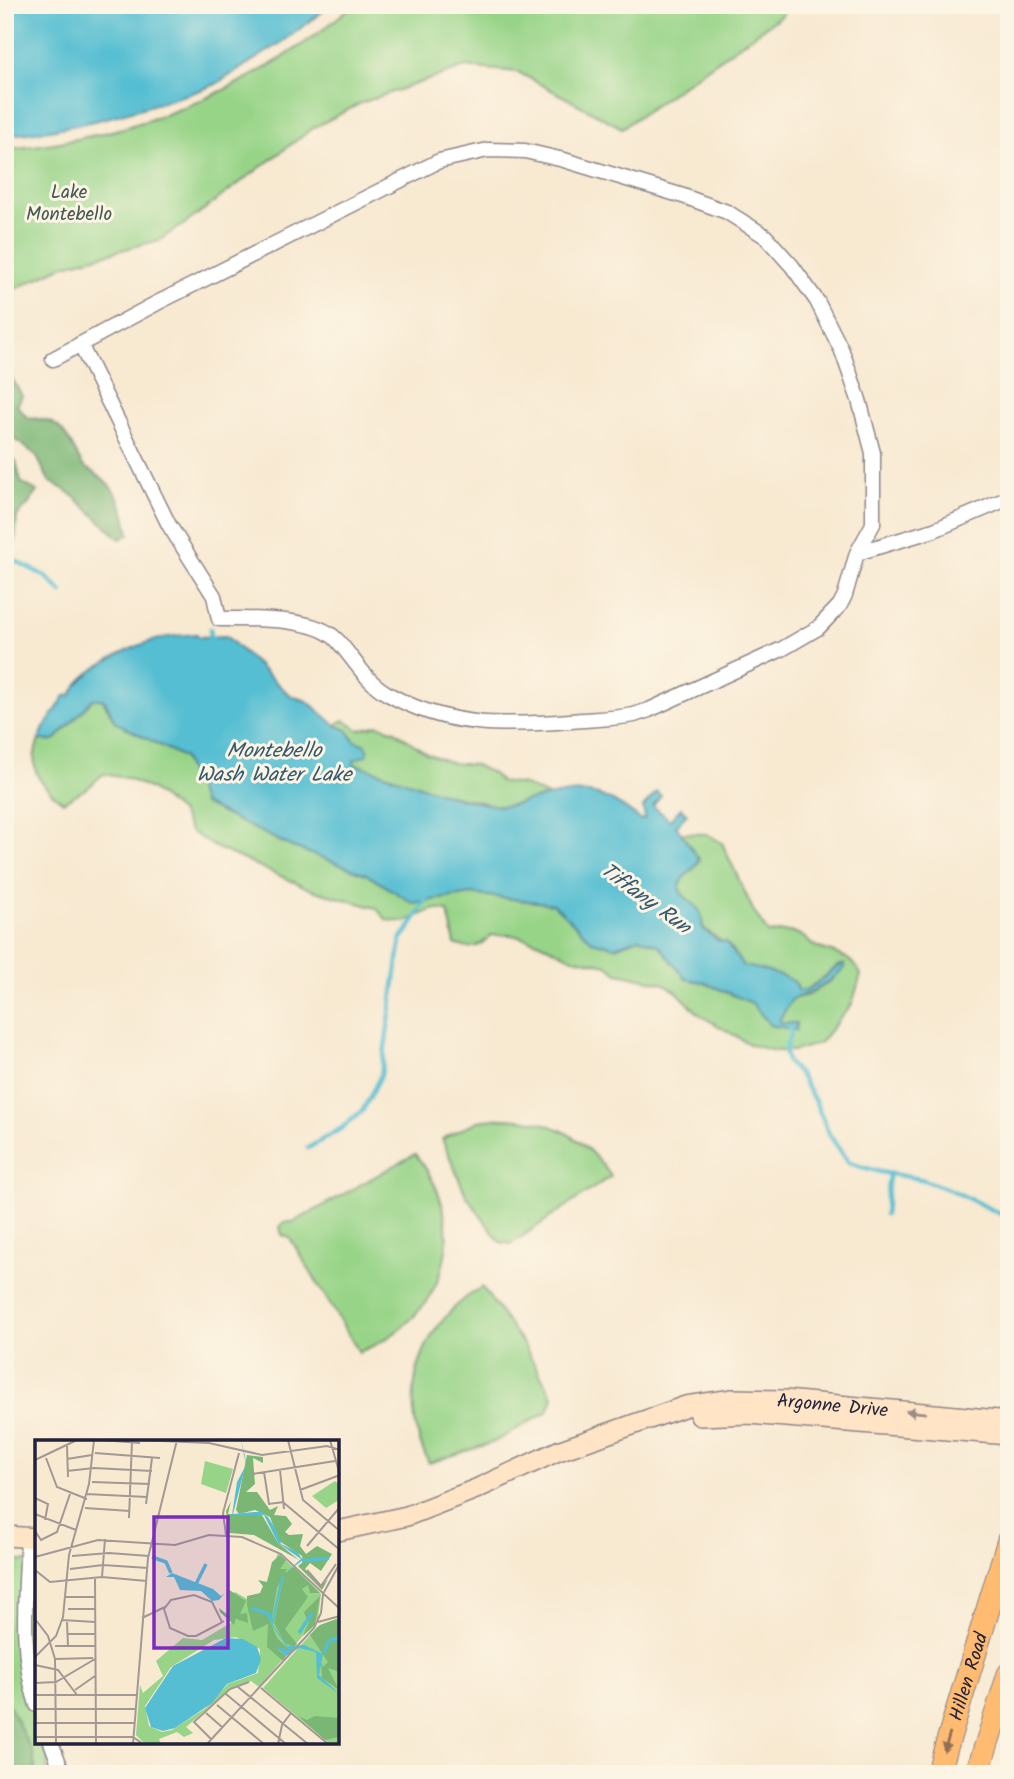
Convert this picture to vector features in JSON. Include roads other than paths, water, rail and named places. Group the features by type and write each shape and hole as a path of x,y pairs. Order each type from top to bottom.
{"main road":[{"name":"Argonne Drive","path":"340,1531 407,1516 476,1489 558,1451 686,1406 733,1399 772,1400 1009,1421"},
{"name":"Argonne Drive","path":"657,1418 749,1414 1009,1435"},
{"path":"5,1536 32,1538"},
{"name":"Hillen Road","path":"937,1774 1009,1540"},
{"name":"Hillen Road","path":"977,1774 1009,1674"},
{"path":"957,1710 993,1723"}],"street":[{"path":"52,359 80,344 253,254 439,161 476,152 525,151 683,196 727,212 765,236 807,284 832,326 842,351 873,453 873,524 857,554 840,605 818,628 782,649 649,710 625,716 517,725 489,725 451,719 403,701 380,689 337,640 319,628 295,623 219,619 214,596 169,525 80,344"},
{"path":"857,554 934,530 1009,498"},
{"path":"32,1538 24,1651 28,1679 35,1699"},
{"path":"52,1744 63,1774"}],"water":[{"name":"Lake Montebello","path":"5,5 331,5 284,41 216,84 201,90 80,124 5,135"},
{"name":"Montebello Wash Water Lake","path":"197,634 199,637 226,636 291,696 307,701 335,725 347,730 355,741 366,745 366,755 354,760 354,764 445,794 500,806 564,794 589,793 613,801 641,820 645,818 643,807 657,792 661,796 653,806 670,820 681,808 687,814 676,826 699,859 683,879 679,889 700,912 703,929 718,941 726,942 743,966 789,979 795,983 798,991 817,984 844,964 844,968 820,987 792,999 780,1019 781,1023 796,1023 796,1030 770,1025 752,1003 703,982 686,979 659,945 639,938 615,947 592,941 553,904 472,894 413,903 366,874 290,846 203,804 183,757 115,722 102,699 93,699 56,739 39,740 65,696 71,695 77,685 98,667 126,651 153,641"}],"waterway":[{"name":"Tiffany Run","path":"5,550 16,561 45,576 62,592"},
{"name":"Tiffany Run","path":"210,629 215,641"},
{"path":"308,1148 342,1128 363,1110 381,1075 401,939 427,898"},
{"name":"Tiffany Run","path":"789,1028 791,1031 785,1051 787,1062 799,1074 816,1103 829,1134 849,1163 921,1179 1009,1218"},
{"path":"885,1214 889,1174"}]}
